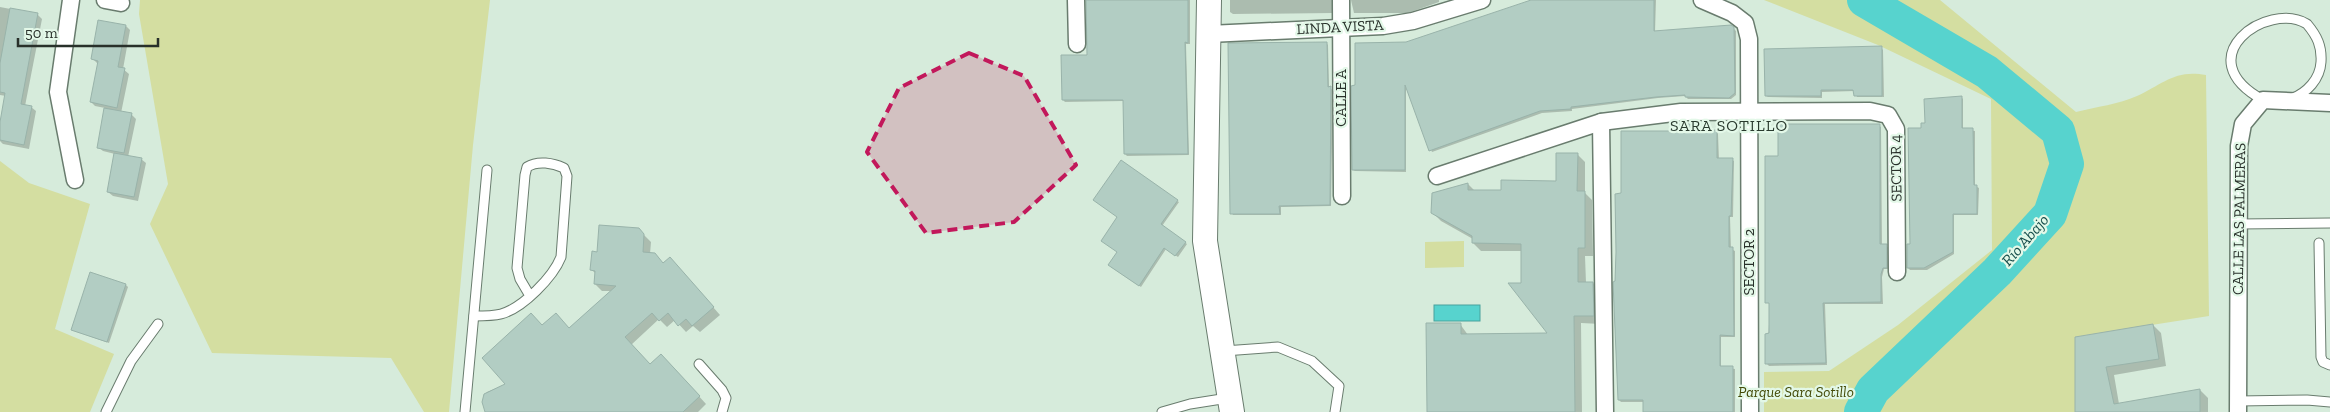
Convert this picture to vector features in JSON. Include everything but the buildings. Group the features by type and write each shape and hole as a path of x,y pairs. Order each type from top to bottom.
{"street":[{"path":"71,0 58,92 75,180"},
{"path":"1076,0 1077,44"},
{"path":"1209,0 1205,241 1231,405"},
{"name":"CALLE A","path":"1341,0 1342,196"},
{"name":"SECTOR 2","path":"1702,0 1732,13 1745,23 1749,39 1750,412"},
{"name":"LINDA VISTA","path":"1209,34 1383,26 1414,21 1473,2"},
{"path":"2263,100 2330,102"},
{"name":"CALLE LAS PALMERAS","path":"2238,407 2239,146 2241,130 2247,118 2263,100"},
{"path":"1437,176 1601,122 1681,112 1748,111"},
{"name":"SECTOR 4","path":"1748,111 1870,112 1888,115 1896,129 1897,272"},
{"path":"1601,122 1605,412"}],"lane":[{"path":"2263,100 2247,92 2236,78 2231,61 2232,44 2241,28 2254,17 2271,12 2288,13 2304,21 2315,33 2322,50 2321,67 2314,83 2300,95 2284,101"},
{"path":"474,316 503,314 530,296 551,276 561,257 567,176 564,168 556,164 534,163 527,167 525,175 517,268 520,279 530,296"},
{"path":"464,412 487,170"},
{"path":"2238,224 2330,223"},
{"path":"2319,243 2321,357 2323,362 2330,365"},
{"path":"106,412 132,361 158,324"},
{"path":"1221,351 1278,347 1312,361 1339,386 1335,412"},
{"path":"699,364 722,390 726,398 725,407 722,412"},
{"path":"2238,407 2307,400 2330,402"},
{"path":"1162,412 1190,404 1231,405"}],"highlighted area":[{"path":"969,53 1024,76 1076,165 1014,222 926,233 867,152 899,88"}],"green space":[{"path":"140,0 490,0 473,145 449,412 424,412 391,358 212,353 150,224 168,184 139,14"},
{"name":"Parque Sara Sotillo","path":"1764,0 1940,0 2076,112 2130,99 2177,76 2186,74 2206,75 2209,316 2075,337 2075,412 1764,412 1764,372 1829,371 1898,325 1992,250 1991,99 1878,45"},
{"path":"0,161 29,183 90,204 55,329 114,354 90,412 0,412"},
{"path":"1464,241 1464,267 1425,268 1425,242"}],"water":[{"path":"1434,305 1480,305 1480,321 1434,321"}],"waterway":[{"name":"Río Abajo","path":"1861,412 1873,390 1997,272 2050,214 2067,164 2058,131 1987,72 1864,0"}],"district":[{"name":"SARA SOTILLO","path":"1729,125"}]}
